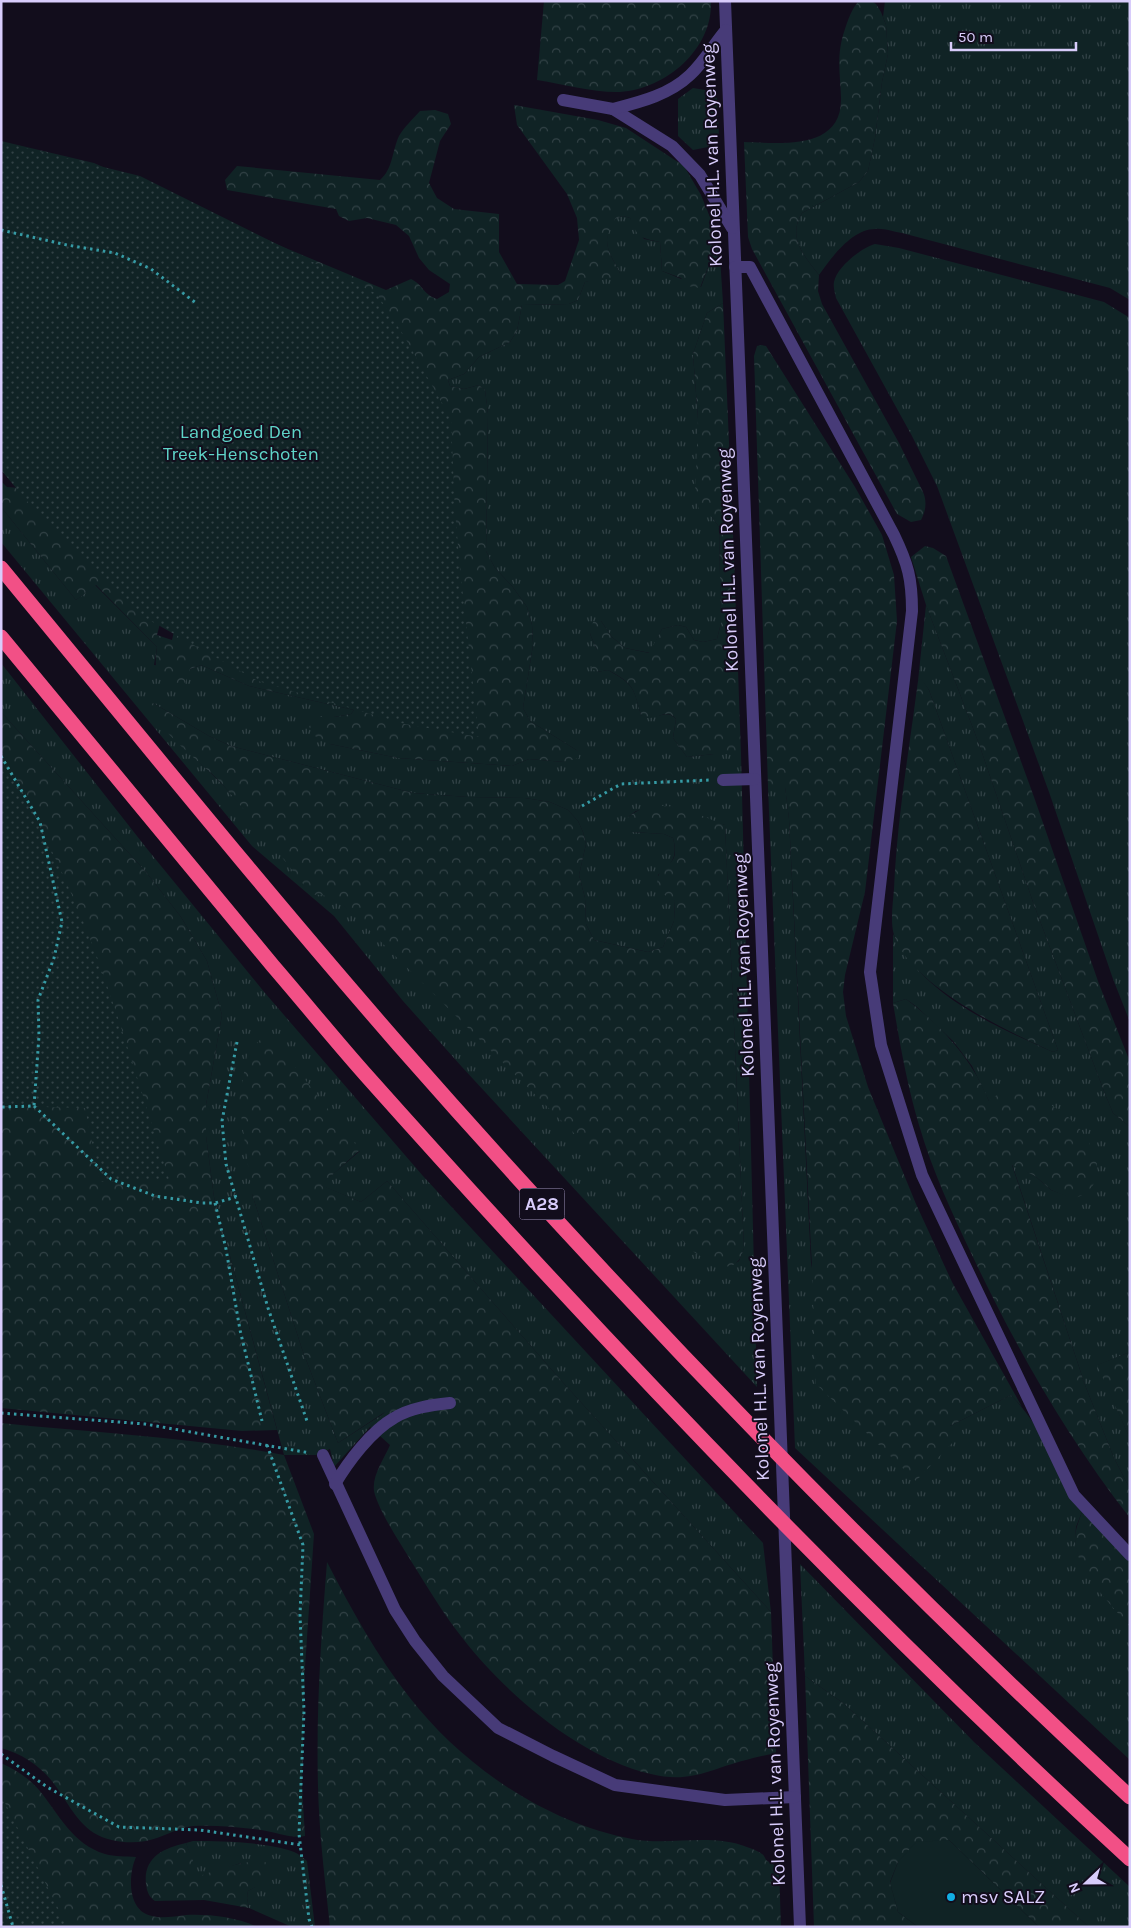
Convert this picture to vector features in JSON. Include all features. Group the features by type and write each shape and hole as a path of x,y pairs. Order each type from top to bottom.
{"highway":[{"name":"A28","path":"1,568 209,820 398,1044 577,1243 715,1391 843,1522 970,1646 1130,1797"},
{"name":"A28","path":"1,638 363,1072 542,1270 831,1573 1043,1779 1130,1859"}],"street":[{"name":"Kolonel H.L. van Royenweg","path":"725,1 800,1927"},
{"path":"613,109 654,98 681,82 691,74 726,30"},
{"path":"563,100 613,109 655,134 686,159 700,175 733,230"},
{"path":"735,267 750,267 894,535 904,556 910,576 912,611 870,972 881,1046 922,1175 1074,1495 1130,1555"},
{"path":"723,780 756,779"},
{"path":"335,1484 355,1453 394,1418 428,1405 450,1403"},
{"path":"323,1455 395,1610 415,1641 443,1676 498,1728 614,1785 725,1800 795,1798"}],"path":[{"path":"1,230 67,245 114,253 151,269 196,303"},
{"path":"1,756 40,822 62,922 54,958 38,1000 39,1036 34,1106"},
{"path":"582,806 621,784 723,780"},
{"path":"238,1042 222,1121 226,1164 268,1308 308,1424"},
{"path":"1,1107 34,1106 111,1179 155,1196 202,1203 215,1203 236,1197"},
{"path":"215,1203 226,1249 240,1330 262,1421"},
{"path":"1,1414 145,1424 323,1455"},
{"path":"267,1445 303,1545 300,1615 304,1711 299,1834 309,1919 312,1927"},
{"path":"1,1754 47,1787 119,1828 200,1830 301,1845"},
{"path":"1,1884 13,1927"}],"green space":[{"path":"544,1 711,1 710,19 704,35 684,63 670,75 654,83 637,89 611,92 537,80"},
{"path":"859,1 871,1 876,4 881,12 886,25 888,54 868,171 859,182 802,213 796,230 799,246 819,275 818,291 822,304 899,443 923,492 925,510 923,517 921,520 911,522 897,514 752,249 748,237 744,142 775,143 807,140 821,135 832,127 839,114 841,97 840,47 850,14"},
{"path":"885,1 1130,1 1130,300 1110,288 882,229 866,230 850,239 819,275 799,246 796,230 802,213 859,182 868,171 888,54 886,25 883,17"},
{"path":"693,88 705,90 717,98 719,136 708,147 693,150 678,136 678,99"},
{"name":"Landgoed Den Treek-Henschoten","path":"514,105 598,120 626,128 684,166 701,195 712,222 717,244 700,288 687,286 681,278 662,271 660,242 640,236 630,218 623,216 615,219 607,241 609,252 620,273 617,278 585,282 578,300 569,304 522,305 517,331 510,342 479,357 464,374 448,380 450,386 464,389 479,385 485,390 488,414 486,551 495,568 512,586 527,607 532,625 533,645 523,708 530,721 578,751 579,758 564,762 529,759 512,766 398,758 330,744 313,735 309,727 315,717 334,717 351,714 354,710 249,686 201,665 190,669 184,687 173,690 162,680 157,672 157,647 96,585 76,600 1,507 1,481 7,487 192,501 157,635 172,640 256,276 1,280 1,141 94,163 386,290 411,279 428,295 437,299 449,292 450,284 429,270 419,258 409,236 396,225 367,218 349,221 339,216 336,209 227,190 225,180 237,166 380,180 390,165 399,136 420,111 435,110 448,114 451,124 440,141 429,183 437,198 454,209 499,214 499,252 517,284 558,285 565,281 579,240 577,218 567,194 517,125"},
{"name":"Landgoed Den Treek-Henschoten","path":"1,142 140,176 377,294 404,336 451,419 455,511 460,569 479,737 405,724 258,681 142,616 42,519 1,470"},
{"path":"623,216 630,218 644,239 660,242 662,271 701,287 717,244 720,257 723,303 707,313 693,354 698,419 712,517 719,527 721,623 717,639 703,642 694,640 686,627 678,625 662,629 650,653 625,648 612,637 601,621 590,634 597,650 597,672 608,670 628,683 634,692 641,715 651,717 668,714 676,719 673,738 687,757 741,754 757,1387 462,1067 403,1001 334,916 252,846 1,542 1,507 76,600 95,585 157,647 154,665 190,669 201,665 249,686 354,710 351,714 334,717 315,717 330,744 398,758 512,766 529,759 564,762 578,751 530,721 523,708 533,645 532,625 527,607 512,586 495,568 486,551 488,414 485,390 479,385 464,389 450,386 448,380 464,374 479,357 510,342 517,331 522,305 569,304 578,300 585,282 620,273 609,252 607,241 614,219","holes":["153,703 209,736 231,746 413,793 468,797 525,798 550,802 568,810 578,821 586,844 579,875 585,898 586,924 594,940 648,952 663,947 674,921 675,901 658,875 673,859 675,851 673,838 664,834 632,832 628,817 636,811 659,806 725,825 744,1248 739,1261 730,1266 356,916 335,898 322,894 222,784 167,731"]},
{"path":"875,244 899,248 1104,302 1130,318 1130,1022 1113,979 1049,792 937,486 912,436 836,298 834,282 840,270 857,254"},
{"path":"723,303 741,754 687,757 673,738 676,719 673,716 666,714 648,718 641,715 634,692 628,683 608,670 597,672 591,668 597,650 590,634 593,622 601,621 612,637 625,648 649,653 662,629 678,625 686,627 694,640 703,642 717,639 721,623 719,527 712,517 700,512 695,497 698,419 693,354 707,313"},
{"path":"757,346 766,346 855,487 882,535 894,575 897,621 865,892 845,975 843,992 846,1016 868,1087 916,1204 952,1282 1022,1407 1011,1395 950,1426 955,1440 916,1481 816,1384 812,1268 789,819 785,787 768,787 754,356"},
{"path":"925,546 933,548 946,556 1034,797 1099,984 1130,1062 1130,1127 1113,1113 1105,1094 1034,905 979,744 926,605 911,557"},
{"path":"926,605 979,744 1034,905 1105,1094 1113,1113 1130,1127 1130,1352 1098,1365 1130,1439 1130,1489 1114,1458 1085,1385 1012,1164 1035,1176 1051,1190 1073,1198 989,1101 972,1066 953,1041 906,999 893,1003 893,934 906,956 922,975 962,1006 1030,1042 1053,1052 1058,1050 929,690 921,679 918,681"},
{"path":"1,663 148,850 265,993 423,1176 763,1543 771,1612 558,1377 387,1181 361,1202 320,1185 360,1151 252,1194 302,1349 338,1443 389,1410 370,1427 334,1467 330,1449 316,1455 284,1455 214,1197 206,1136 206,1105 222,1015 207,961 181,917 146,872 1,712"},
{"path":"921,678 929,690 1058,1050 1053,1052 987,1019 939,989 919,972 904,954 894,935 892,912 898,837 918,681"},
{"path":"153,703 209,736 231,746 413,793 468,797 525,798 550,802 568,810 578,821 586,844 579,875 585,898 586,924 594,940 648,952 663,947 674,921 675,901 656,890 660,872 673,859 675,848 673,838 664,834 632,832 627,826 628,817 652,806 664,806 689,811 725,825 744,1248 738,1261 732,1265 721,1266 694,1252 356,917 331,898 312,895 222,784 171,737 155,716 150,706"},
{"path":"1,712 146,872 181,917 207,961 222,1015 206,1105 206,1136 214,1197 277,1430 242,1431 1,1408"},
{"path":"1,751 51,850 95,951 169,1179 100,1182 85,1108 1,1106"},
{"path":"785,786 789,819 812,1268 950,1426 1011,1395 1042,1436 1082,1512 1076,1527 1075,1540 1078,1554 1087,1573 1130,1627 1130,1760 795,1448 768,787"},
{"path":"906,999 932,1020 955,1044 974,1071 989,1101 1009,1089 1019,1088 1024,1090 1069,1118 1084,1134 1093,1150 1096,1159 1097,1177 1086,1193 1073,1199 1051,1190 1035,1176 1012,1165 1085,1385 1114,1458 1130,1489 1130,1518 1064,1424 1025,1358 989,1290 943,1191 919,1125 901,1049 893,1003"},
{"path":"267,1031 360,1150 321,1185 361,1202 387,1181 558,1377 771,1612 776,1753 689,1776 665,1777 625,1766 598,1754 547,1722 502,1682 464,1640 450,1621 396,1536 376,1499 374,1491 375,1479 390,1445 370,1427 385,1412 338,1443 302,1349 252,1194 239,1100 247,1056"},
{"path":"1130,1352 1130,1439 1097,1365"},
{"path":"1,1423 179,1440 284,1455 314,1534 305,1667 302,1786 305,1836 289,1836 244,1828 193,1826 152,1840 119,1842 94,1833 87,1828 41,1769 22,1756 1,1748"},
{"path":"1082,1512 1130,1560 1130,1627 1095,1586 1081,1563 1075,1539 1076,1528"},
{"path":"327,1562 345,1597 386,1666 431,1723 481,1768 509,1788 538,1805 568,1820 600,1831 646,1841 714,1840 741,1845 757,1851 766,1860 779,1868 781,1927 330,1927 322,1856 318,1786 320,1674"},
{"path":"800,1564 974,1742 1130,1887 1130,1927 1089,1927 843,1703 805,1676"},
{"path":"805,1676 843,1703 1089,1927 1039,1927 949,1840 898,1862 890,1882 898,1912 918,1927 814,1927"},
{"path":"1,1763 12,1768 31,1782 67,1827 84,1843 105,1854 136,1857 133,1864 132,1891 134,1900 144,1913 160,1917 186,1915 213,1916 240,1921 258,1927 2,1927"},
{"path":"1,1795 59,1910 66,1927 1,1927"},
{"name":"msv SALZ","path":"949,1840 1039,1927 918,1927 898,1912 890,1883 898,1862 916,1842"},
{"path":"193,1841 258,1844 284,1849 299,1855 307,1861 315,1927 292,1927 249,1908 248,1891 255,1887 241,1863 198,1877 186,1843"},
{"path":"186,1843 199,1876 228,1866 253,1862 263,1862 272,1865 277,1871 274,1877 248,1891 249,1908 204,1900 155,1901 150,1896 146,1884 146,1875 151,1861 162,1851"}],"place":[{"name":"msv SALZ","path":"951,1897"}]}
